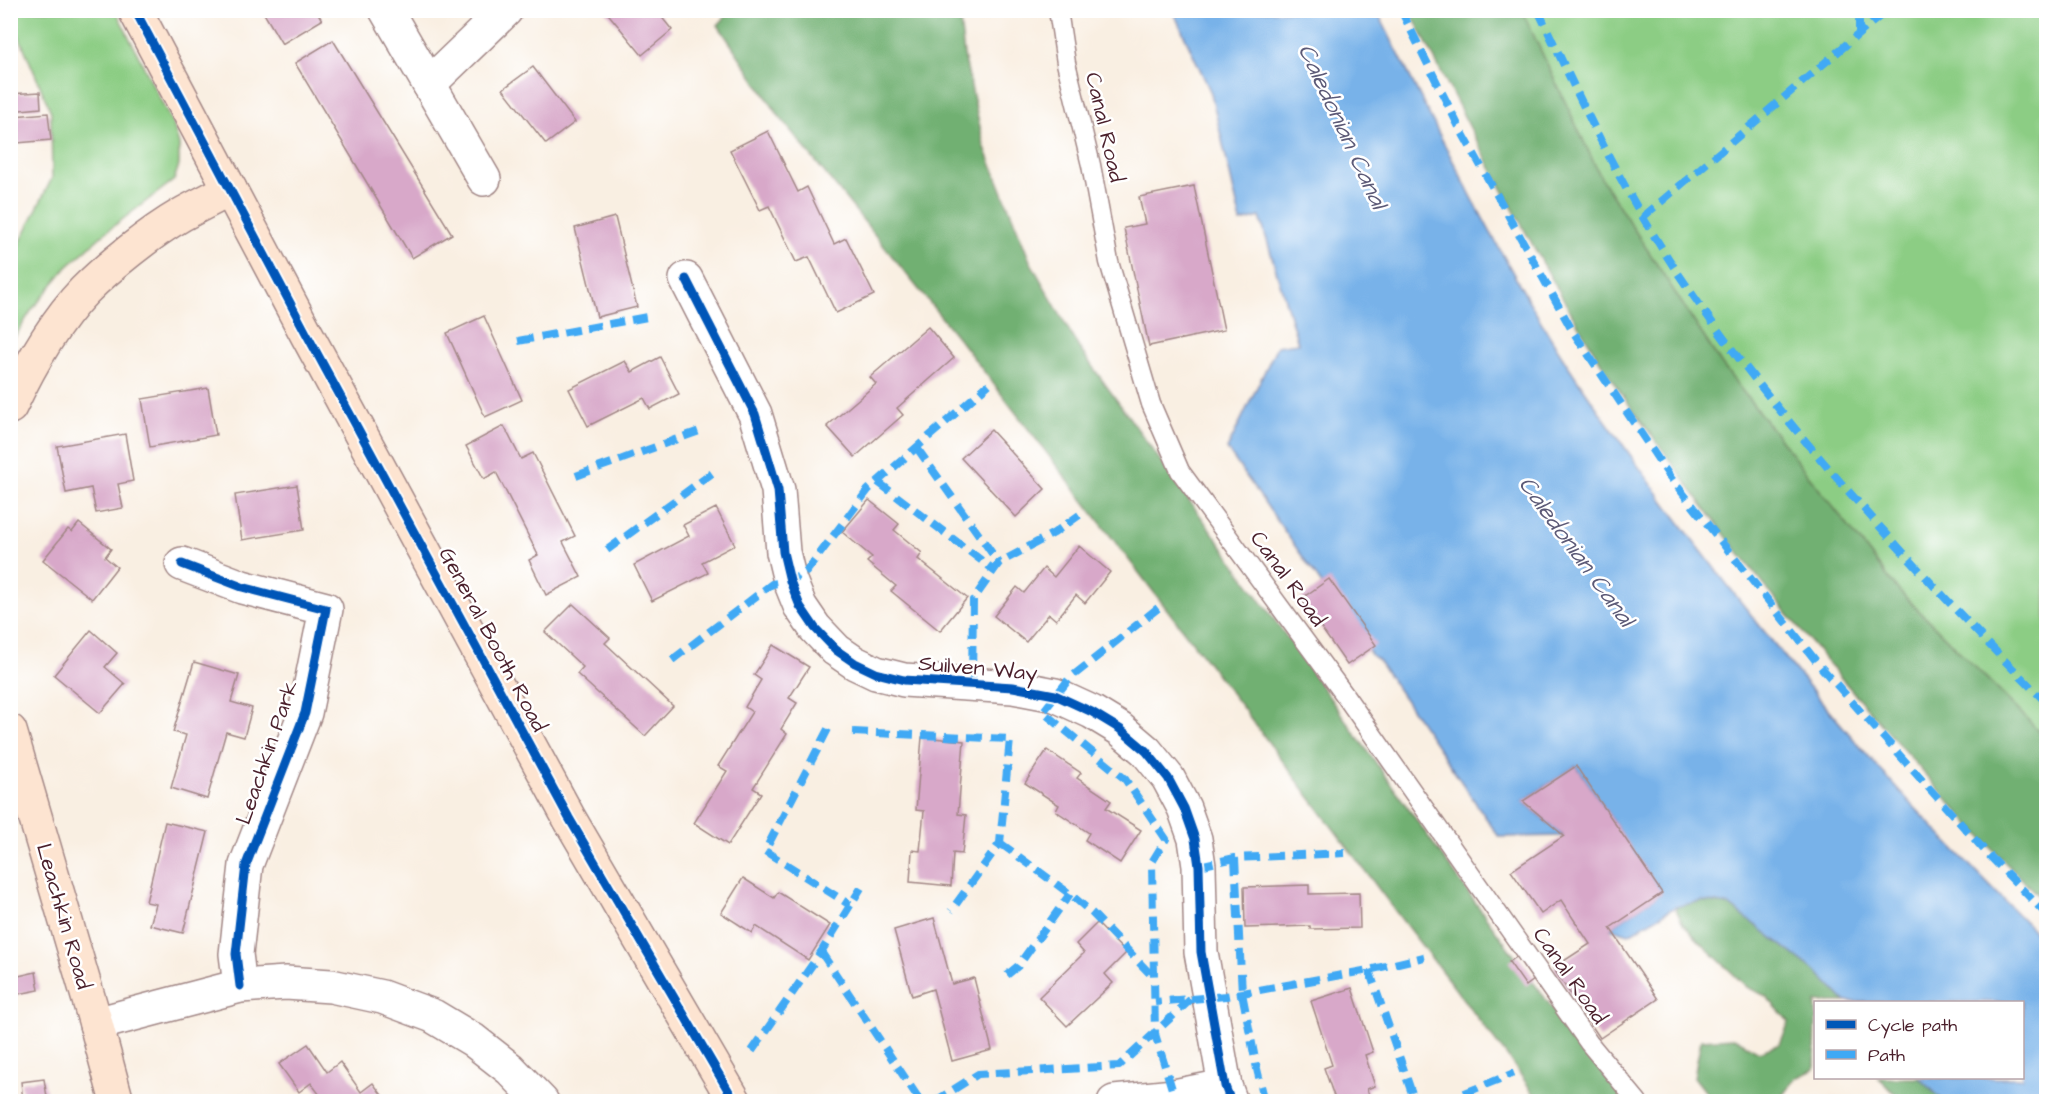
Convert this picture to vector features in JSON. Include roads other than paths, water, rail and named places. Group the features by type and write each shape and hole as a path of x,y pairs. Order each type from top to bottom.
{"street":[{"name":"General Booth Road","path":"135,10 569,818 735,1101"},
{"path":"386,10 484,179"},
{"path":"429,84 506,10"},
{"path":"10,407 50,335 83,292 123,256 180,216 230,189"},
{"name":"Suilven Way","path":"686,279 755,414 778,490 783,552 790,581 800,606 829,643 855,663 876,673 895,678 1013,687 1055,695 1092,712 1120,729 1146,751 1168,778 1184,807 1195,839 1199,866 1201,952 1228,1094 1114,1101"},
{"name":"Leachkin Park","path":"182,564 242,588 326,609 305,713 246,865 236,954 240,986"},
{"name":"Leachkin Road","path":"10,731 117,1101"},
{"path":"96,1024 240,986 286,983 331,986 382,997 433,1016 473,1040 510,1069 542,1101"}],"lane":[{"name":"Canal Road","path":"1058,10 1066,63 1091,165 1109,262 1151,404 1180,471 1344,694 1589,1043 1638,1101"}],"water":[{"name":"Caledonian Canal","path":"1173,11 1377,11 1465,184 1535,311 1584,389 1660,496 1714,568 1827,708 1925,818 2046,943 2046,1101 1944,1101 1920,1079 2024,1079 2024,1001 1845,1001 1818,973 1729,905 1702,901 1675,907 1629,934 1610,928 1661,893 1576,766 1523,801 1564,836 1499,837 1378,660 1372,656 1227,449 1277,346 1298,343 1260,217 1241,222 1211,93"}]}
